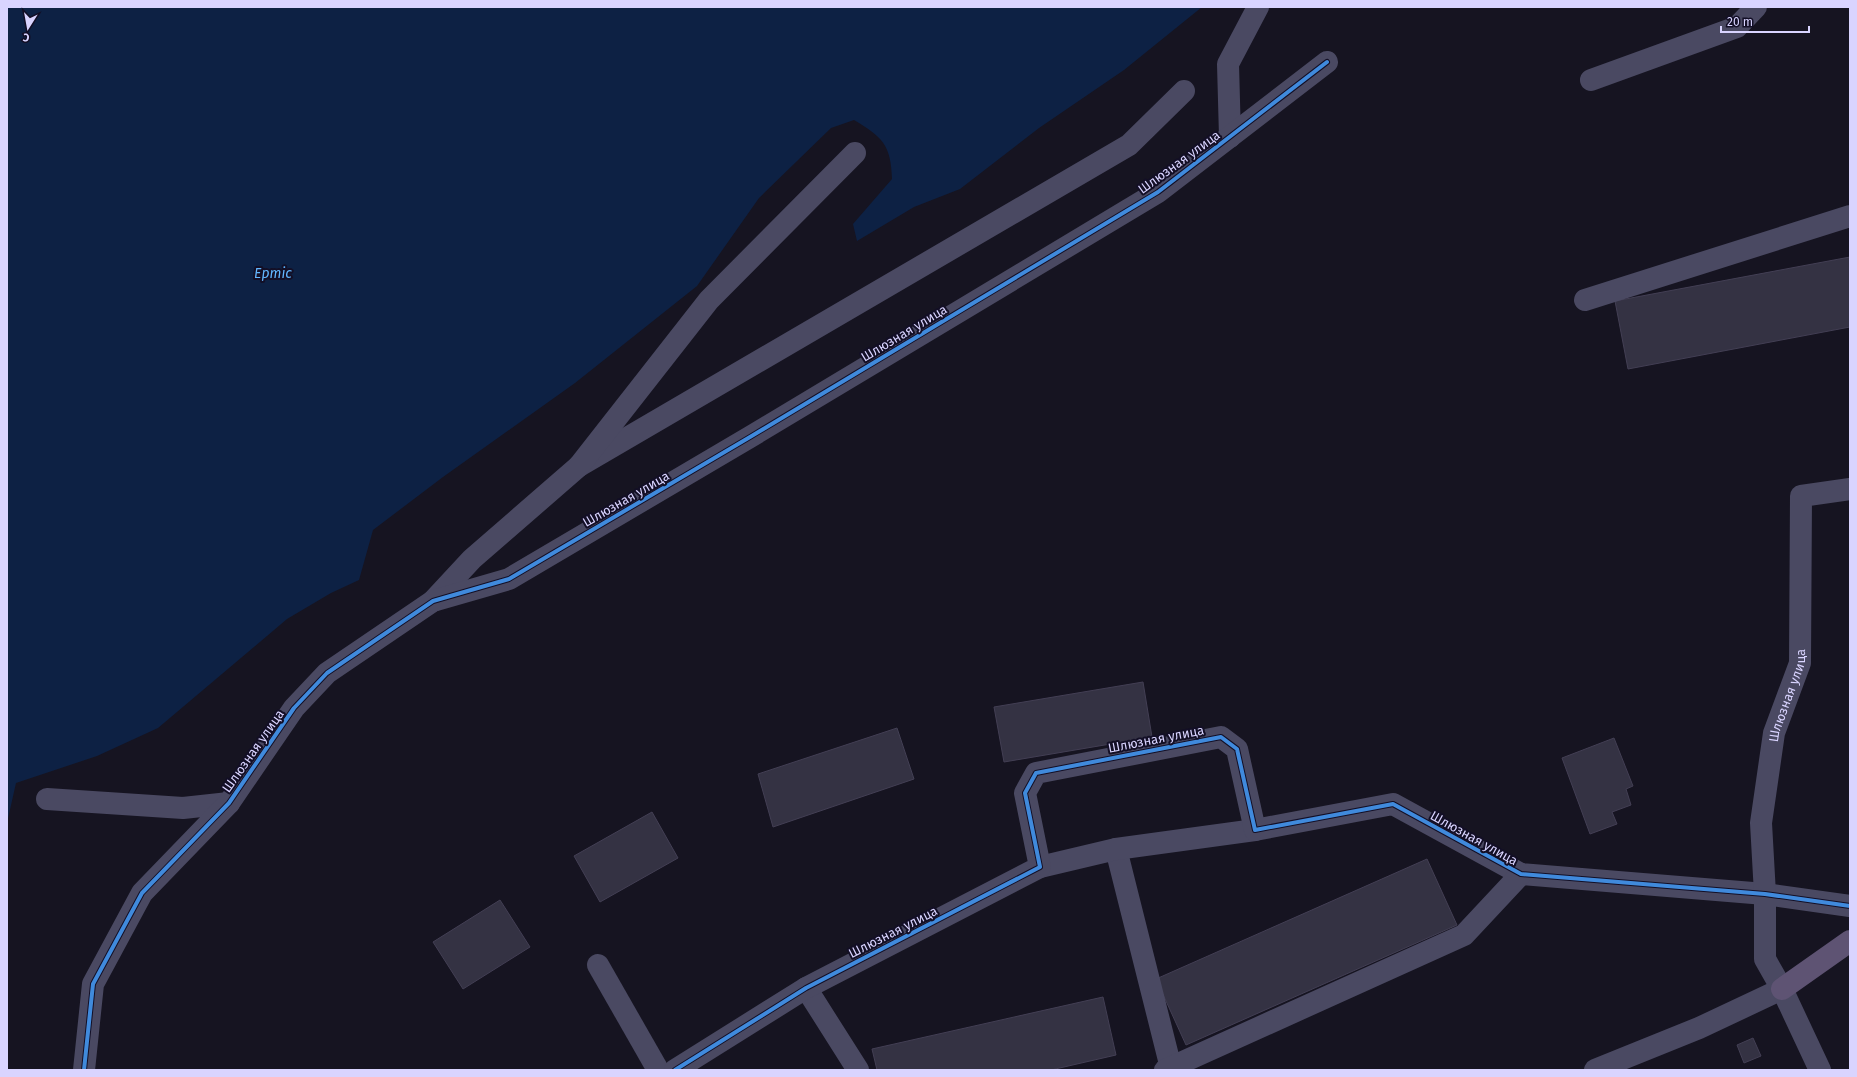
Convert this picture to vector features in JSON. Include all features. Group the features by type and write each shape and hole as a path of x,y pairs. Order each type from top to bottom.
{"main road":[{"path":"1782,989 1850,941"}],"street":[{"path":"1230,137 1228,64 1258,7"},
{"path":"1591,80 1737,27 1756,7"},
{"name":"Шлюзная улица","path":"84,1070 93,984 142,893 229,803 294,708 327,673 433,601 509,579 750,438 1158,192 1327,62"},
{"path":"433,601 472,559 579,466 1129,145 1184,91"},
{"path":"579,466 709,300 855,153"},
{"path":"1585,300 1850,216"},
{"name":"Шлюзная улица","path":"1820,1070 1782,989 1765,959 1765,894 1761,823 1774,733 1800,663 1801,496 1850,489"},
{"name":"Шлюзная улица","path":"675,1070 806,988 1040,867 1025,793 1036,773 1221,736 1237,749 1255,830 1393,804 1521,874 1765,894 1850,906"},
{"path":"47,799 183,808 229,803"},
{"path":"1040,867 1116,849 1255,830"},
{"path":"1116,849 1168,1069 1464,935 1521,874"},
{"path":"598,966 658,1070"},
{"path":"806,988 858,1070"},
{"path":"1595,1070 1699,1028 1782,989"}],"water":[{"name":"Ертіс","path":"7,7 1202,7 1124,70 1039,128 960,189 914,207 857,241 853,224 892,179 890,157 887,149 878,137 872,131 854,120 831,128 759,198 697,286 575,383 443,477 373,530 359,580 331,593 287,619 158,728 97,756 16,783 7,823"}],"building":[{"path":"1850,257 1850,327 1628,369 1615,301"},
{"path":"1143,682 1152,737 1004,762 994,707"},
{"path":"897,728 914,779 773,827 758,774"},
{"path":"1614,738 1633,786 1626,789 1631,805 1612,812 1617,824 1590,834 1562,758"},
{"path":"652,812 678,858 600,902 574,856"},
{"path":"1427,859 1457,925 1186,1045 1156,979"},
{"path":"500,900 530,947 463,989 433,942"},
{"path":"1103,997 1116,1055 1051,1070 877,1070 872,1049"},
{"path":"1753,1038 1761,1056 1744,1063 1737,1045"}],"cycle path":[{"path":"84,1070 93,984 142,893 229,803 294,708 327,673 433,601 509,579 750,437 1158,192 1327,62"},
{"path":"675,1070 806,988 1040,867 1025,793 1036,773 1221,737 1237,749 1255,830 1393,804 1521,874 1765,894 1850,906"}]}
